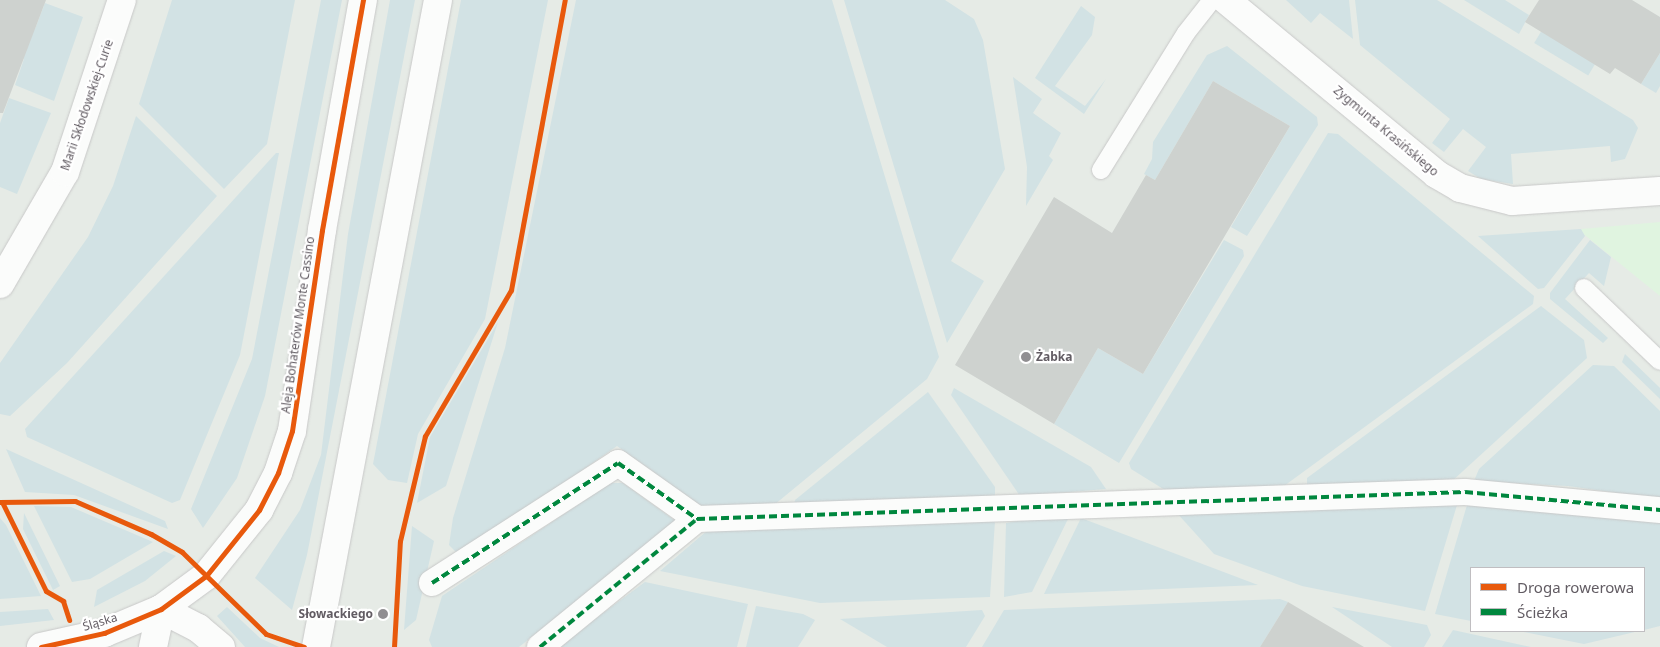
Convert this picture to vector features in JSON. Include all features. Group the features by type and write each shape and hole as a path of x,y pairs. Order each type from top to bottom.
{"street":[{"name":"Marii Skłodowskiej-Curie","path":"0,284 65,172 122,0"},
{"name":"Aleja Bohaterów Monte Cassino","path":"161,608 206,576 238,541 278,473 292,431 322,230 363,0"},
{"path":"316,647 438,0"},
{"name":"Zygmunta Krasińskiego","path":"1239,4 1436,174 1460,188 1512,201 1660,191"},
{"path":"432,583 618,463 698,519"},
{"path":"540,647 698,519 1465,492 1577,499 1660,510"},
{"name":"Śląska","path":"41,647 104,633 161,608"},
{"path":"153,647 161,608 198,628 221,647"}],"lane":[{"path":"1101,170 1186,33 1212,0"},
{"path":"1584,288 1660,361"}],"shaded area":[{"path":"172,0 295,0 267,144 224,189 139,104"},
{"path":"321,0 342,0 265,396 237,478 203,528 191,509 252,359"},
{"path":"390,0 415,0 307,555 292,610 255,578 300,510 321,455 348,234"},
{"path":"461,0 548,0 485,319 418,434 407,483 388,480 373,464"},
{"path":"576,0 832,0 939,357 927,379 774,505 703,508 617,446 460,556 449,545 453,518 505,348"},
{"path":"844,0 945,0 974,19 983,40 1005,169 951,261 984,281 947,343"},
{"path":"1286,0 1349,0 1353,39 1320,13 1311,23"},
{"path":"1355,0 1437,0 1633,120 1638,128 1625,159 1611,162 1610,146 1511,154 1513,184 1481,179 1468,171 1486,147 1463,129 1444,152 1432,143 1450,119 1360,45"},
{"path":"1464,0 1505,0 1529,15 1519,34"},
{"path":"45,3 83,17 54,101 15,85 24,59 17,56 28,27 35,29"},
{"path":"1081,6 1095,17 1092,35 1055,86 1085,106 1106,79 1084,114 1035,78"},
{"path":"1545,25 1599,57 1588,75 1534,43"},
{"path":"1227,46 1317,117 1318,125 1247,236 1231,227 1290,126 1213,81 1155,180 1144,174 1152,159 1153,142 1207,55"},
{"path":"1660,53 1660,86 1656,93 1641,84"},
{"path":"1013,77 1042,99 1033,113 1061,133 1049,156 1053,160 1026,206 1027,167"},
{"path":"9,98 51,113 17,194 0,187 0,123"},
{"path":"136,116 217,196 67,363 10,416 0,414 0,363 88,237 113,186"},
{"path":"1328,133 1338,134 1534,296 1533,304 1284,486 1165,490 1131,469 1129,463"},
{"path":"276,153 279,153 240,355 180,500 172,503 27,437 25,429"},
{"path":"1660,222 1660,296 1581,232 1581,229"},
{"path":"1581,229 1585,236 1544,288 1538,289 1478,236"},
{"path":"1224,240 1243,250 1244,256 1119,463 1054,424 1098,348 1143,374"},
{"path":"1590,240 1611,257 1604,286 1589,273 1565,299 1608,338 1603,343 1550,299 1550,293"},
{"path":"1541,306 1584,340 1587,358 1451,482 1307,486 1307,478"},
{"path":"498,322 446,486 417,503 430,437"},
{"path":"1625,354 1660,388 1660,399 1622,362"},
{"path":"1593,365 1614,366 1660,411 1660,499 1568,486 1474,481 1479,469"},
{"path":"954,388 1091,467 1106,489 1020,496 951,395"},
{"path":"928,392 995,487 995,498 794,505 795,500"},
{"path":"6,449 165,521 168,529 74,495 25,492"},
{"path":"610,483 623,483 677,522 519,647 432,647 429,640 442,596"},
{"path":"1457,505 1425,611 1302,586 1214,554 1176,512"},
{"path":"1467,505 1660,521 1660,626 1645,630 1645,567 1470,567 1470,621 1435,614"},
{"path":"34,506 71,507 153,542 90,579 72,582"},
{"path":"24,513 60,586 53,590 23,529"},
{"path":"0,518 6,525 41,596 0,599"},
{"path":"1035,518 1068,519 1032,592 1004,597 1006,523"},
{"path":"1081,518 1258,585 1044,594"},
{"path":"995,521 990,597 820,603 660,571 708,530"},
{"path":"412,526 434,541 416,620 404,630"},
{"path":"164,551 176,556 145,581 94,607 97,590"},
{"path":"645,582 748,604 737,647 557,647"},
{"path":"1280,599 1288,602 1260,647 982,647 1004,610"},
{"path":"756,606 803,614 815,620 798,647 746,647"},
{"path":"227,607 260,638 279,647 245,647 217,616"},
{"path":"1332,607 1427,625 1431,635 1424,647 1392,647"},
{"path":"48,609 54,620 0,626 0,612"},
{"path":"982,610 985,616 966,647 887,647 840,619"},
{"path":"1453,630 1531,647 1442,647"},
{"path":"1524,632 1635,632 1584,644"}],"building":[{"path":"0,0 46,0 3,113 0,113"},
{"path":"1539,0 1632,0 1660,17 1660,53 1641,84 1615,68 1610,74 1525,22"},
{"path":"1213,81 1290,126 1143,374 1098,348 1054,424 955,365 1054,197 1112,233 1146,175 1155,180"},
{"path":"1288,602 1364,647 1260,647"}],"marked path":[{"path":"432,583 618,463 697,519 1465,492 1660,510"},
{"path":"540,647 697,519"}],"cycle path":[{"path":"41,647 104,633 161,609 206,576 259,510 278,473 292,431 322,230 363,0"},
{"path":"394,647 400,541 425,436 511,290 565,0"},
{"path":"0,502 75,501 151,534 182,552 266,634 304,647"},
{"path":"2,502 46,591 63,601 69,620"}],"place":[{"name":"Żabka","path":"1026,357"},
{"name":"Słowackiego","path":"383,614"}]}
